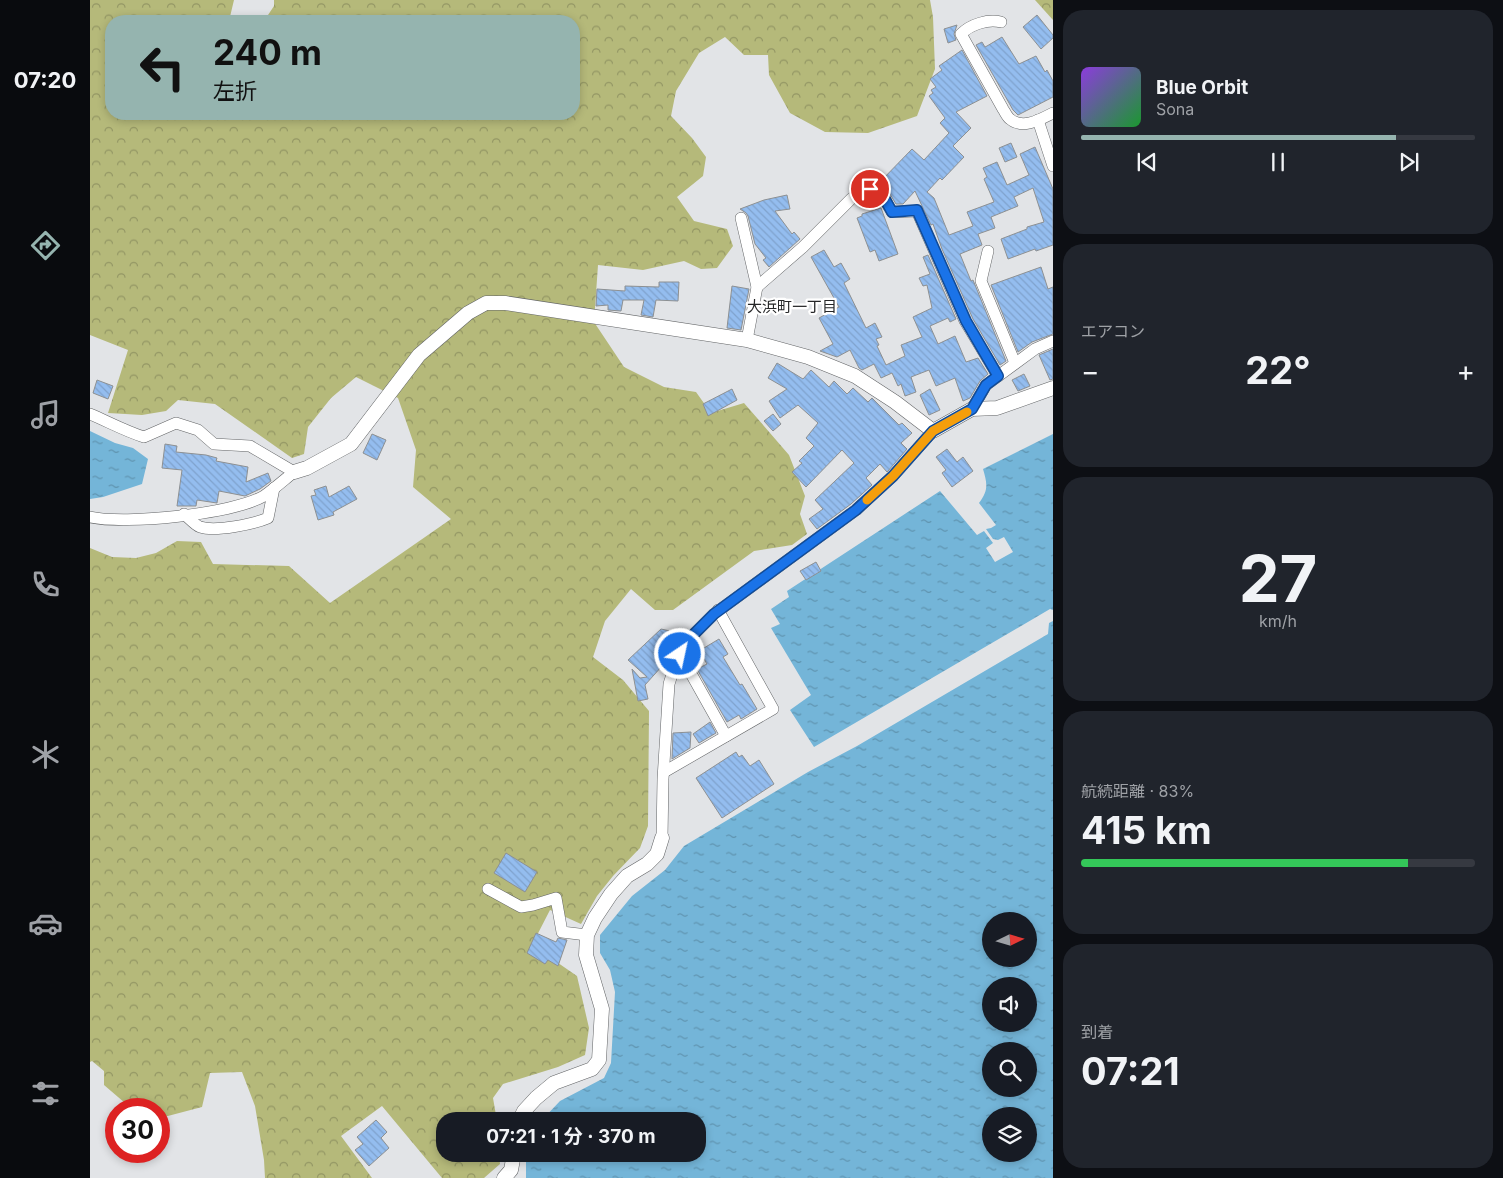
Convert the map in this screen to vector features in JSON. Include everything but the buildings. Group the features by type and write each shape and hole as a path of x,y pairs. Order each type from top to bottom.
{"street":[{"path":"1001,22 991,20 966,29 961,34 1011,120 1022,124 1038,120 1053,113"},
{"path":"1038,120 1053,166"},
{"path":"757,287 803,247 851,199 859,193 870,189 881,192 892,212 917,210 966,321 998,376"},
{"path":"741,218 757,287 747,340"},
{"path":"988,251 981,281 1015,363"},
{"path":"90,517 130,520 184,514 244,504 264,495 294,472 307,468 351,444 419,355 468,314 486,303 505,303 747,340 808,356 855,376 895,402 933,431"},
{"path":"972,409 986,385 1035,349 1053,340"},
{"path":"524,1112 536,1098 554,1083 581,1074 592,1068 599,1060 602,1010 586,955 587,935 594,918 611,894 628,876 657,854 662,838 669,684 676,662 690,638 718,610 856,510 893,476 933,431 972,409 997,408 1053,388"},
{"path":"90,414 121,430 144,437 176,422 198,430 214,444 250,446 294,472"},
{"path":"184,514 200,527 224,528 256,524 268,518 274,488"},
{"path":"664,772 773,709 718,610"},
{"path":"680,654 726,736"},
{"path":"488,889 521,906 533,905 556,898 562,932 587,935"},
{"path":"504,1178 511,1170 512,1162"}],"green space":[{"path":"90,0 234,0 230,15 105,15 105,120 580,120 580,15 268,15 274,6 274,0 930,0 933,17 935,69 917,116 868,133 825,132 790,113 769,75 768,55 744,55 725,37 699,53 676,91 671,116 692,138 706,157 703,176 677,197 694,221 727,229 733,246 717,268 701,269 684,261 643,270 598,265 594,322 624,367 664,387 696,392 711,413 744,403 789,455 805,496 800,514 807,534 792,545 754,551 673,610 655,610 631,589 605,621 593,657 623,680 649,711 648,826 640,848 597,896 581,924 550,910 532,945 577,976 589,1028 585,1055 558,1067 503,1084 493,1098 495,1112 436,1112 436,1162 500,1162 500,1164 484,1178 442,1178 382,1106 341,1136 372,1178 265,1178 255,1106 242,1072 210,1073 202,1107 170,1115 170,1098 119,1098 104,1085 104,1071 92,1061 90,1062 90,548 112,557 136,558 156,553 177,541 201,542 213,564 289,566 330,603 451,519 413,487 416,450 398,398 356,377 331,398 308,427 304,454 292,458 215,404 178,400 166,411 142,415 108,413 128,350 90,335"},
{"path":"1035,0 1053,0 1053,20"}],"water":[{"path":"90,431 115,443 133,448 148,459 142,484 103,497 90,499"},
{"path":"1053,434 1053,610 1050,609 814,747 790,710 811,695 771,628 780,624 771,609 789,597 787,591 940,491 977,535 984,531 993,543 986,548 995,562 1013,552 1004,537 998,540 993,539 986,529 996,525 979,503 986,486 983,469"},
{"path":"1053,621 1053,1178 526,1178 526,1162 706,1162 706,1112 550,1112 560,1101 604,1078 611,1063 615,992 610,970 600,953 600,935 632,896 665,870 684,846 808,772 857,746 1048,634 1049,623"}],"slow traffic":[{"path":"867,500 893,476 933,431 967,412"}],"district":[{"name":"大浜町一丁目","path":"792,306"}],"route":[{"path":"680,654 690,638 714,614 856,510 893,476 933,431 972,409 986,385 998,376 966,321 917,210 892,212 881,192 870,189"}]}
